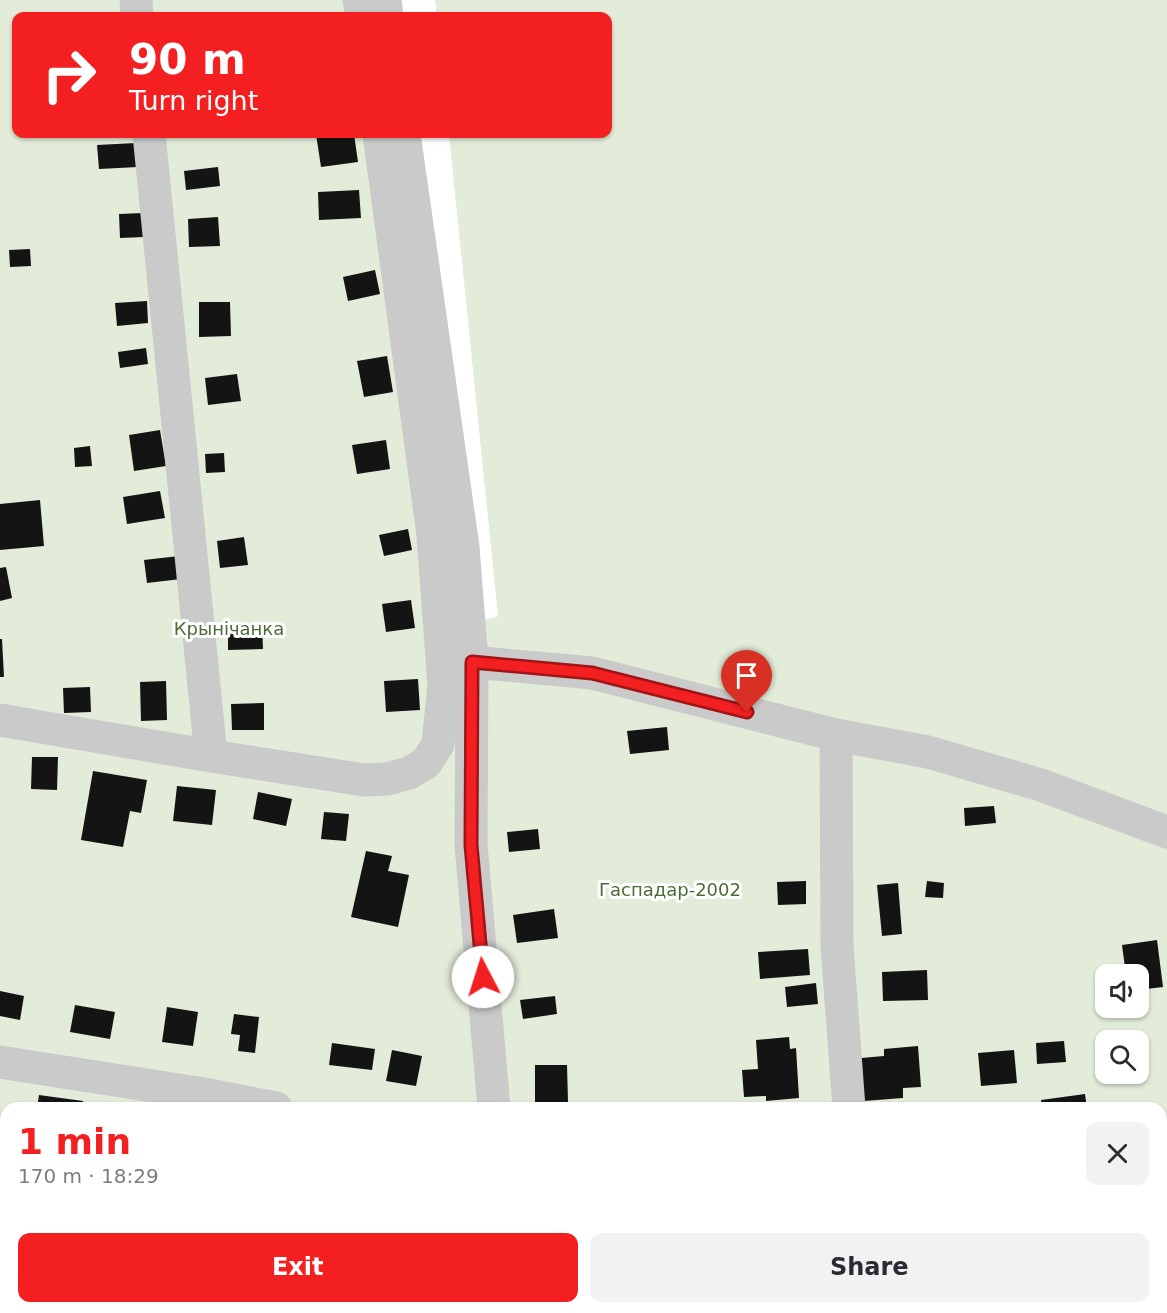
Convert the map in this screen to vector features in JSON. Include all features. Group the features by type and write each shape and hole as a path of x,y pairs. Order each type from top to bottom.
{"street":[{"path":"149,138 211,756"},
{"path":"0,720 364,780 387,779 409,773 426,763 438,744 444,686 433,534 380,138"},
{"path":"405,138 463,547 472,662 471,845 493,1102"},
{"path":"472,662 592,673 836,735 928,752 1041,785 1167,832"},
{"path":"836,735 837,946 849,1102"},
{"path":"0,1062 204,1101"}],"green space":[{"path":"0,0 369,0 370,12 12,12 12,138 390,138 460,627 498,616 449,138 612,138 612,12 436,12 435,0 1167,0 1167,1102 0,1102"}],"building":[{"path":"317,138 355,138 358,162 321,167"},
{"path":"136,143 138,167 99,169 97,145"},
{"path":"218,167 220,186 186,190 184,171"},
{"path":"359,190 361,218 319,220 318,192"},
{"path":"143,213 144,237 120,238 119,214"},
{"path":"218,217 220,246 189,247 188,219"},
{"path":"30,249 31,266 10,267 9,250"},
{"path":"375,270 380,294 348,301 343,277"},
{"path":"147,301 148,323 117,326 115,303"},
{"path":"199,302 230,302 231,336 199,337"},
{"path":"146,348 148,364 120,368 118,352"},
{"path":"387,356 393,392 364,397 357,361"},
{"path":"237,374 241,401 208,405 205,378"},
{"path":"160,430 166,466 134,471 129,435"},
{"path":"386,440 390,469 357,474 352,445"},
{"path":"90,446 92,466 75,467 74,448"},
{"path":"224,453 225,472 206,473 205,454"},
{"path":"160,491 165,518 127,524 123,497"},
{"path":"40,500 44,546 0,550 0,504"},
{"path":"408,529 412,550 384,556 379,535"},
{"path":"244,537 248,565 220,568 217,541"},
{"path":"179,556 181,579 147,583 144,560"},
{"path":"6,567 12,598 0,601 0,568"},
{"path":"411,600 415,628 386,632 382,604"},
{"path":"262,624 263,649 228,650 228,625"},
{"path":"0,639 2,639 4,677 0,677"},
{"path":"418,679 420,710 386,712 384,681"},
{"path":"166,681 167,720 141,721 140,682"},
{"path":"90,687 91,712 64,713 63,688"},
{"path":"264,703 264,730 232,730 231,704"},
{"path":"667,727 669,750 630,754 627,731"},
{"path":"32,757 58,757 57,790 31,789"},
{"path":"93,771 147,780 141,813 130,811 123,847 81,840"},
{"path":"177,786 216,790 212,825 173,821"},
{"path":"258,792 292,799 286,826 253,819"},
{"path":"994,806 996,823 965,826 964,808"},
{"path":"324,812 349,814 346,841 321,839"},
{"path":"538,829 540,849 509,852 507,832"},
{"path":"366,851 392,856 388,871 409,875 398,927 351,917"},
{"path":"806,881 806,904 778,905 777,882"},
{"path":"927,881 944,883 943,898 925,897"},
{"path":"898,883 902,934 882,936 877,885"},
{"path":"554,909 558,938 517,943 513,915"},
{"path":"1157,940 1163,987 1149,989 1149,964 1125,964 1122,945"},
{"path":"808,949 810,975 760,979 758,952"},
{"path":"927,970 928,1000 883,1001 882,972"},
{"path":"816,983 818,1004 787,1007 785,987"},
{"path":"0,991 24,996 20,1020 0,1016"},
{"path":"555,996 557,1014 523,1019 520,1000"},
{"path":"75,1005 115,1012 110,1039 70,1032"},
{"path":"167,1007 198,1012 193,1046 162,1042"},
{"path":"234,1014 259,1017 255,1053 238,1051 240,1035 231,1034"},
{"path":"789,1037 790,1049 796,1048 799,1098 766,1101 766,1096 744,1097 742,1070 758,1069 756,1040"},
{"path":"1064,1041 1066,1062 1037,1064 1036,1043"},
{"path":"332,1043 375,1049 372,1070 329,1065"},
{"path":"918,1046 921,1087 903,1088 903,1098 864,1101 861,1058 884,1056 884,1049"},
{"path":"392,1050 422,1056 416,1086 386,1081"},
{"path":"1014,1050 1017,1083 981,1086 978,1053"},
{"path":"535,1065 567,1065 568,1102 535,1102"},
{"path":"1085,1094 1086,1102 1041,1102 1041,1100"},
{"path":"39,1095 83,1101 83,1102 38,1102"}],"route":[{"path":"483,977 471,845 472,662 592,673 747,712"}],"park label":[{"name":"Крынічанка","path":"229,629"},
{"name":"Гаспадар-2002","path":"670,890"}]}
